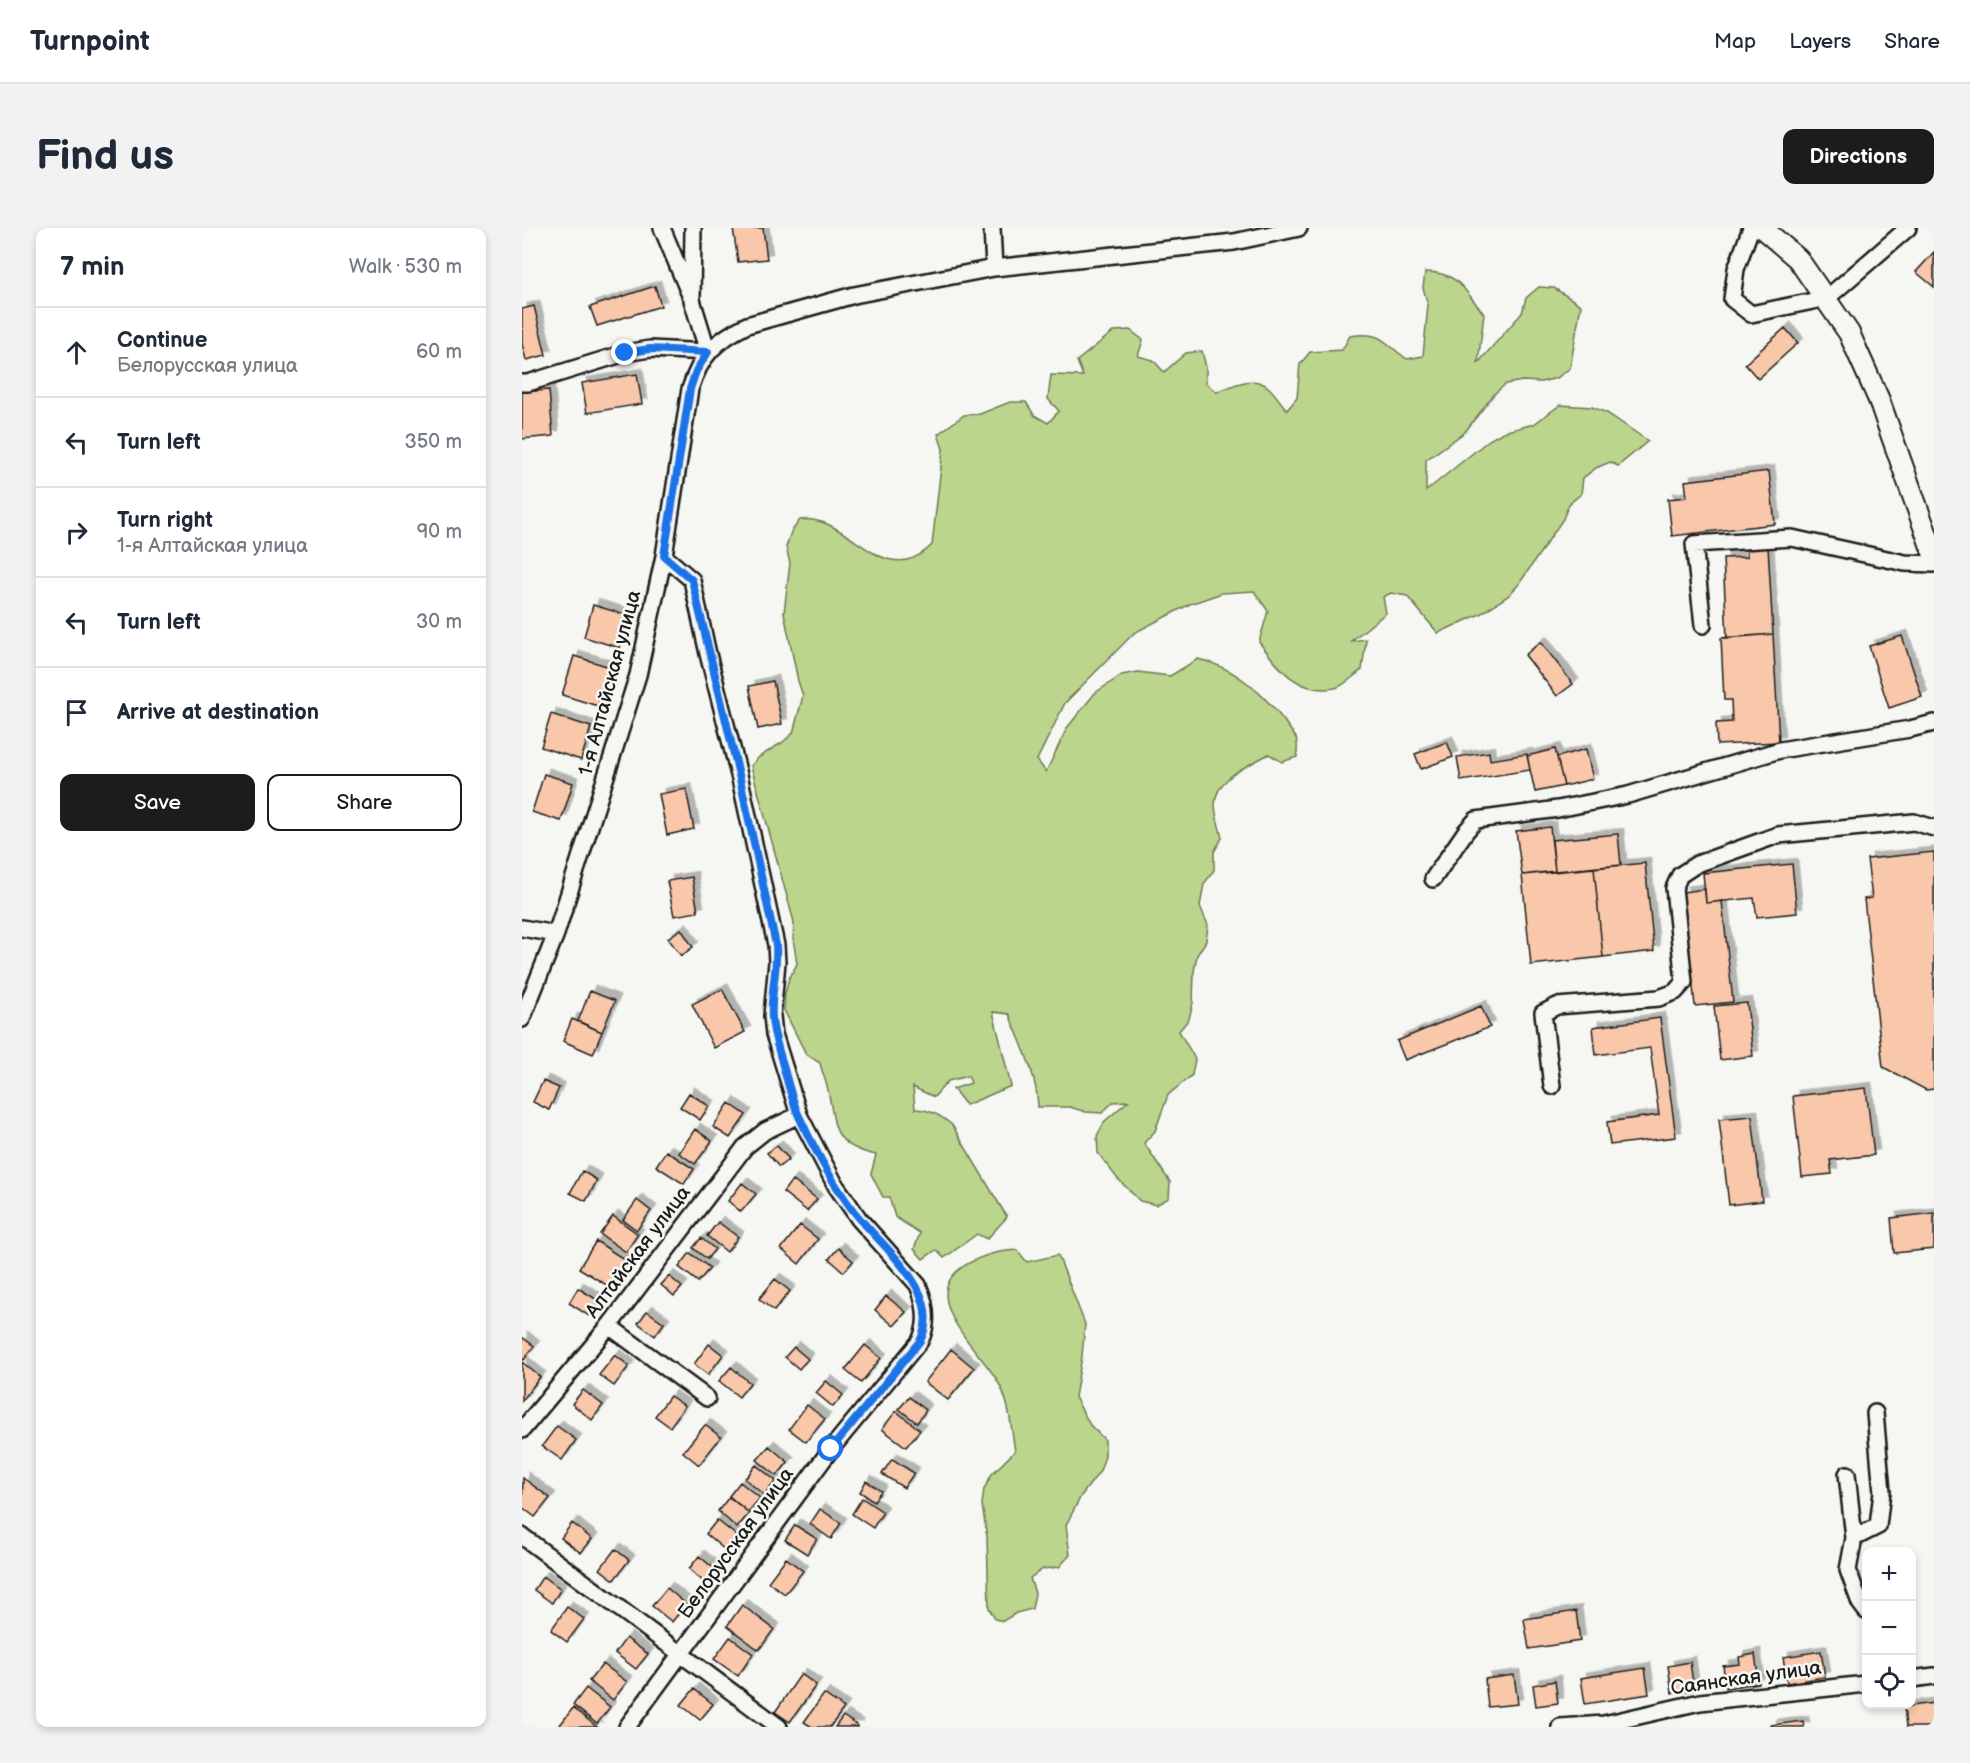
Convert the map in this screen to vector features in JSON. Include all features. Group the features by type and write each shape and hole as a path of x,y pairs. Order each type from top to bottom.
{"main road":[{"path":"1762,228 1798,259 1849,333 1868,371 1934,555"}],"street":[{"path":"522,383 625,353 650,349 708,352 692,300 662,228"},
{"path":"692,300 693,228"},
{"path":"992,228 994,268"},
{"name":"1-я Алтайская улица","path":"522,1019 556,934 638,675 664,556 690,389 696,371 708,352 733,332 758,322 854,295 994,268 1234,242 1299,228"},
{"path":"1751,228 1736,269 1732,299 1751,314 1827,298 1908,228"},
{"path":"1703,625 1694,544 1792,538 1905,563 1934,564"},
{"path":"664,556 692,580 740,779 776,945 777,962 772,1016 774,1034 799,1115"},
{"path":"1434,879 1476,820 1558,809 1628,795 1780,750 1934,723"},
{"path":"1552,1086 1543,1013 1557,1006 1659,998 1675,992 1684,982 1674,888 1680,875 1697,864 1778,835 1914,822 1934,828"},
{"path":"522,928 556,934"},
{"name":"Алтайская улица","path":"522,1430 609,1326 745,1148 765,1131 799,1115"},
{"name":"Белорусская улица","path":"627,1727 831,1449 920,1341 925,1330 925,1308 918,1286 864,1224 836,1186 799,1115"},
{"path":"609,1326 707,1398"},
{"path":"1854,1538 1878,1526 1882,1492 1875,1413"},
{"path":"1847,1474 1854,1538 1848,1570 1862,1606"},
{"path":"522,1536 779,1727"},
{"path":"1916,1678 1934,1676"},
{"name":"Саянская улица","path":"1560,1727 1604,1726 1700,1702 1862,1684"}],"green space":[{"path":"1425,272 1446,275 1453,279 1466,290 1484,314 1478,363 1522,313 1526,298 1539,287 1554,288 1581,305 1570,368 1557,378 1541,382 1522,381 1506,384 1494,394 1465,432 1426,460 1426,491 1489,440 1503,432 1534,424 1560,405 1592,407 1607,413 1648,441 1618,466 1610,462 1596,468 1583,478 1581,494 1569,504 1563,519 1519,584 1508,596 1480,614 1438,633 1407,596 1391,593 1383,597 1386,613 1351,641 1366,639 1362,670 1338,687 1322,689 1300,683 1274,661 1259,642 1268,611 1254,591 1222,593 1190,604 1134,633 1065,703 1037,760 1046,772 1067,728 1095,693 1122,675 1138,672 1170,676 1198,659 1224,668 1257,691 1296,738 1297,757 1282,762 1269,754 1234,773 1221,786 1217,795 1215,808 1222,838 1214,852 1214,870 1204,884 1200,906 1208,925 1206,941 1197,955 1193,1003 1189,1019 1179,1031 1195,1059 1192,1075 1168,1095 1155,1131 1144,1143 1170,1182 1169,1198 1156,1205 1140,1201 1117,1178 1098,1153 1097,1136 1105,1121 1128,1101 1113,1102 1102,1113 1086,1112 1070,1107 1038,1107 1032,1071 1009,1014 993,1012 1011,1086 966,1105 953,1089 971,1083 968,1076 948,1081 934,1097 913,1087 915,1109 935,1114 952,1125 1007,1217 987,1239 977,1234 944,1258 936,1250 923,1259 914,1249 920,1233 895,1217 889,1197 883,1197 871,1174 876,1155 851,1146 838,1133 820,1063 806,1054 784,1010 789,978 797,964 793,938 794,922 751,766 759,757 793,733 803,696 784,613 790,563 786,547 791,532 800,520 818,521 835,528 881,557 897,561 914,558 932,545 943,449 938,434 964,415 980,414 1010,402 1026,402 1034,415 1048,423 1059,411 1048,399 1051,375 1083,376 1077,361 1114,331 1130,330 1143,340 1138,356 1153,360 1164,372 1186,353 1202,351 1206,367 1206,383 1217,392 1242,382 1256,381 1268,387 1287,410 1297,398 1300,364 1310,352 1342,350 1350,336 1370,335 1382,339 1407,359 1423,356 1428,305 1423,288"},
{"path":"1017,1250 1027,1262 1058,1255 1085,1324 1075,1397 1090,1425 1105,1440 1105,1456 1100,1471 1081,1496 1066,1525 1070,1555 1059,1567 1043,1569 1030,1578 1035,1593 1032,1609 1016,1613 1003,1621 995,1619 989,1608 987,1537 982,1505 984,1489 992,1474 1015,1451 1009,1415 1005,1397 997,1380 956,1325 946,1294 950,1281 961,1268 988,1255"}],"building":[{"path":"733,228 763,228 767,259 738,262"},
{"path":"1934,252 1934,287 1916,272"},
{"path":"655,286 661,306 597,326 590,307"},
{"path":"534,306 546,355 526,360 522,344 522,309"},
{"path":"1785,328 1798,343 1758,379 1745,364"},
{"path":"637,374 642,404 587,413 582,383"},
{"path":"549,390 553,436 522,439 522,392"},
{"path":"1769,471 1775,524 1672,536 1668,499 1687,497 1685,481"},
{"path":"1768,546 1773,634 1727,638 1723,558 1747,557 1747,548"},
{"path":"593,605 630,616 620,648 584,637"},
{"path":"1773,634 1779,742 1717,745 1716,723 1732,722 1731,700 1724,700 1721,638"},
{"path":"1902,636 1922,697 1889,708 1869,646"},
{"path":"1541,642 1573,684 1557,696 1525,655"},
{"path":"574,656 610,667 598,706 562,695"},
{"path":"773,681 782,724 758,729 749,686"},
{"path":"551,714 591,727 581,760 541,747"},
{"path":"1447,742 1453,757 1421,769 1415,754"},
{"path":"1555,749 1564,786 1535,792 1527,756"},
{"path":"1586,749 1593,779 1564,786 1557,757"},
{"path":"1489,752 1490,760 1527,754 1530,770 1461,781 1457,757"},
{"path":"544,774 573,783 561,821 532,812"},
{"path":"686,789 694,829 667,835 659,794"},
{"path":"1550,827 1555,871 1522,875 1516,831"},
{"path":"1618,834 1621,865 1555,871 1552,840"},
{"path":"1934,852 1934,1089 1926,1090 1883,1067 1864,899 1872,898 1867,859"},
{"path":"1645,863 1654,951 1603,957 1594,868"},
{"path":"1792,864 1797,913 1757,917 1754,898 1706,903 1703,873"},
{"path":"1594,868 1603,957 1531,965 1522,875"},
{"path":"692,877 698,912 674,916 667,881"},
{"path":"1705,889 1706,903 1722,901 1733,1002 1695,1006 1683,892"},
{"path":"681,929 693,947 681,956 668,938"},
{"path":"722,989 745,1032 714,1048 692,1004"},
{"path":"590,991 615,1001 602,1032 578,1021"},
{"path":"1747,1003 1753,1056 1720,1060 1714,1006"},
{"path":"1481,1006 1490,1027 1405,1060 1397,1041"},
{"path":"1660,1018 1676,1137 1610,1145 1607,1122 1659,1115 1650,1048 1596,1055 1593,1027"},
{"path":"572,1019 602,1032 593,1054 563,1041"},
{"path":"543,1081 559,1088 549,1110 533,1102"},
{"path":"1866,1088 1874,1155 1830,1160 1832,1174 1802,1177 1793,1096"},
{"path":"689,1093 709,1106 700,1120 680,1107"},
{"path":"729,1103 746,1115 730,1138 713,1127"},
{"path":"1752,1116 1762,1201 1729,1205 1719,1119"},
{"path":"695,1129 712,1141 695,1164 679,1153"},
{"path":"777,1146 789,1159 779,1167 767,1153"},
{"path":"666,1151 694,1169 684,1184 656,1166"},
{"path":"582,1171 597,1180 586,1201 570,1193"},
{"path":"792,1180 817,1199 807,1211 783,1192"},
{"path":"742,1183 756,1194 741,1212 728,1201"},
{"path":"637,1200 651,1211 637,1230 623,1220"},
{"path":"1934,1213 1934,1249 1894,1253 1891,1218"},
{"path":"613,1216 638,1234 626,1252 600,1234"},
{"path":"718,1222 738,1237 727,1252 707,1236"},
{"path":"800,1225 818,1239 799,1264 781,1249"},
{"path":"701,1238 715,1249 707,1259 693,1248"},
{"path":"596,1241 633,1265 616,1291 579,1268"},
{"path":"838,1248 853,1261 844,1272 829,1259"},
{"path":"690,1253 710,1268 698,1282 679,1267"},
{"path":"669,1276 682,1287 674,1296 661,1285"},
{"path":"775,1279 790,1291 774,1311 759,1299"},
{"path":"578,1288 599,1301 589,1316 569,1303"},
{"path":"886,1296 906,1312 894,1326 875,1310"},
{"path":"647,1311 664,1323 655,1336 638,1323"},
{"path":"522,1337 534,1346 524,1360 522,1359"},
{"path":"709,1344 723,1355 708,1375 694,1364"},
{"path":"865,1345 881,1358 861,1383 845,1370"},
{"path":"794,1347 808,1359 799,1369 785,1357"},
{"path":"951,1349 974,1368 948,1400 925,1382"},
{"path":"615,1355 629,1366 614,1386 599,1375"},
{"path":"522,1362 540,1377 522,1401"},
{"path":"731,1367 750,1383 739,1397 719,1381"},
{"path":"826,1381 843,1395 833,1407 816,1393"},
{"path":"583,1390 603,1405 592,1420 572,1404"},
{"path":"670,1396 685,1406 670,1427 655,1416"},
{"path":"909,1397 926,1410 917,1423 899,1409"},
{"path":"807,1405 825,1419 806,1442 789,1429"},
{"path":"896,1411 920,1430 906,1447 882,1429"},
{"path":"705,1425 721,1437 699,1465 683,1452"},
{"path":"557,1426 576,1440 562,1460 542,1446"},
{"path":"769,1446 788,1462 777,1476 757,1460"},
{"path":"892,1459 914,1473 904,1488 882,1474"},
{"path":"756,1465 776,1481 764,1495 745,1479"},
{"path":"523,1478 550,1498 535,1517 522,1507"},
{"path":"866,1481 881,1491 874,1501 860,1492"},
{"path":"740,1482 760,1498 748,1512 729,1496"},
{"path":"729,1497 749,1513 737,1528 718,1511"},
{"path":"862,1498 883,1512 873,1528 852,1514"},
{"path":"820,1509 841,1523 831,1539 810,1524"},
{"path":"717,1520 737,1536 725,1550 706,1534"},
{"path":"572,1523 592,1539 581,1553 561,1538"},
{"path":"795,1525 817,1539 807,1554 785,1540"},
{"path":"615,1549 629,1560 614,1580 600,1569"},
{"path":"699,1556 717,1571 706,1584 689,1569"},
{"path":"786,1558 803,1571 785,1594 768,1582"},
{"path":"543,1576 561,1589 552,1603 534,1590"},
{"path":"667,1588 686,1604 672,1622 652,1606"},
{"path":"742,1605 774,1629 759,1650 727,1626"},
{"path":"567,1607 584,1619 567,1642 551,1630"},
{"path":"1576,1611 1580,1641 1529,1649 1524,1619"},
{"path":"730,1637 753,1654 738,1676 714,1659"},
{"path":"626,1638 648,1654 636,1669 615,1653"},
{"path":"1821,1651 1825,1677 1787,1683 1783,1657"},
{"path":"1755,1654 1759,1683 1726,1688 1723,1666 1740,1664 1739,1657"},
{"path":"1690,1662 1694,1690 1672,1693 1668,1666"},
{"path":"603,1664 627,1682 613,1700 589,1681"},
{"path":"1645,1668 1649,1694 1585,1704 1581,1678"},
{"path":"801,1674 816,1685 790,1722 775,1712"},
{"path":"1514,1675 1518,1704 1488,1707 1485,1679"},
{"path":"1555,1681 1558,1703 1536,1706 1533,1685"},
{"path":"586,1688 610,1707 597,1724 573,1705"},
{"path":"694,1689 713,1704 700,1720 681,1705"},
{"path":"824,1694 844,1708 830,1727 812,1727 804,1722"},
{"path":"1934,1703 1934,1727 1906,1727 1904,1709 1916,1709 1916,1705"},
{"path":"573,1708 597,1727 562,1727 560,1725"},
{"path":"843,1716 858,1726 858,1727 835,1727"},
{"path":"1803,1721 1804,1727 1771,1727 1771,1725"}],"route":[{"path":"625,353 650,349 708,352 696,371 690,389 664,556 692,580 740,779 776,945 777,962 772,1016 774,1034 792,1096 799,1115 836,1186 868,1230 911,1276 923,1296 926,1321 920,1341 831,1449"}]}
